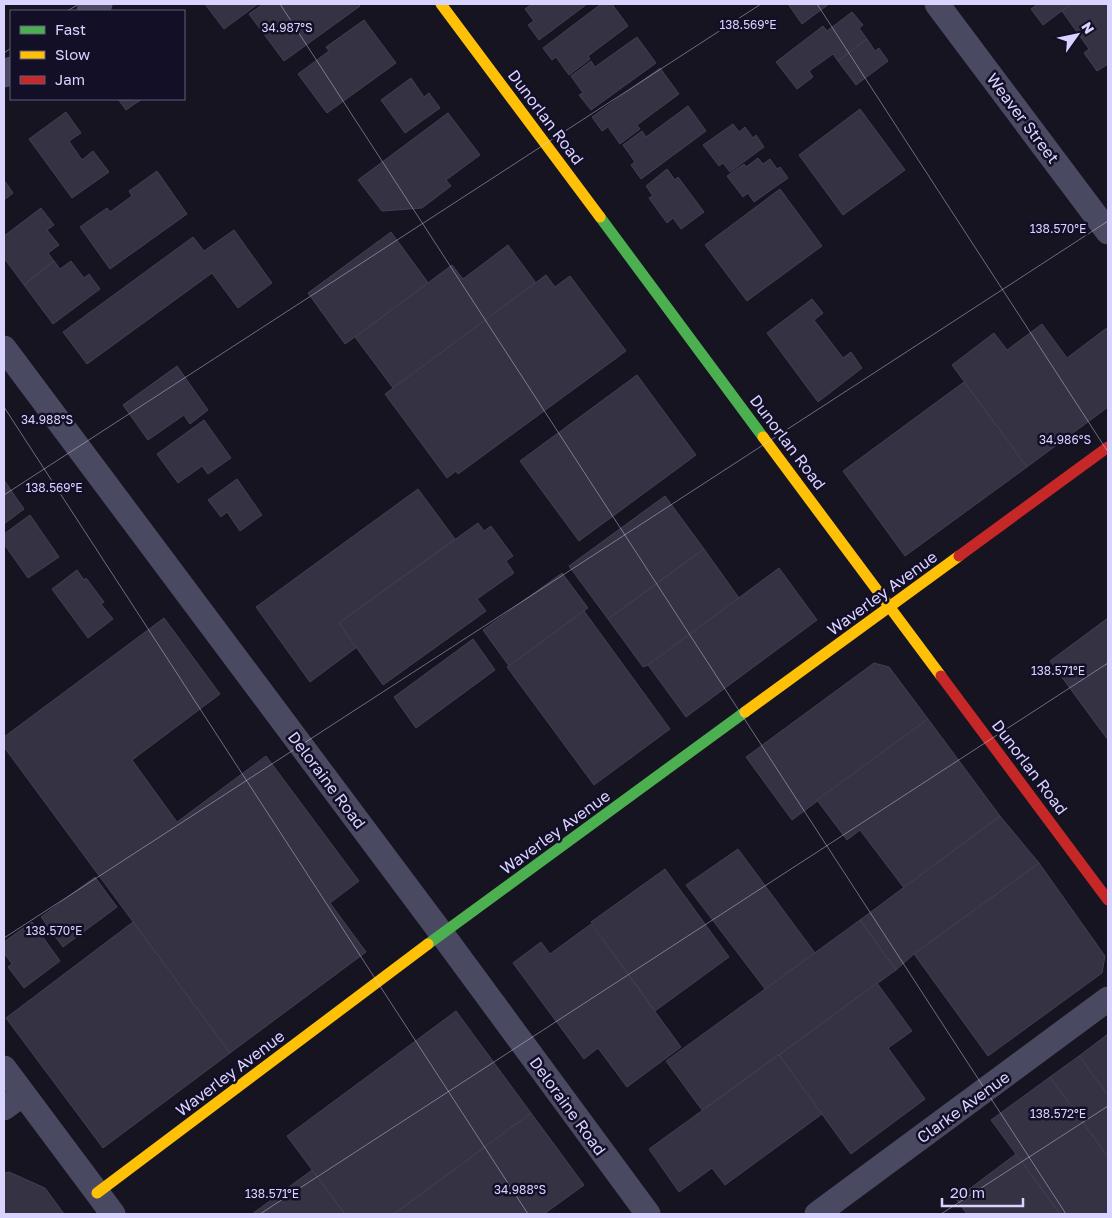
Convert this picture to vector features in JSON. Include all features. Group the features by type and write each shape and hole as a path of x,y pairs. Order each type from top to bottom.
{"street":[{"name":"Dunorlan Road","path":"441,4 1108,900"},
{"name":"Weaver Street","path":"937,4 1108,232"},
{"name":"Deloraine Road","path":"4,348 442,934 648,1214"},
{"name":"Waverley Avenue","path":"97,1193 442,934 1108,447"},
{"name":"Clarke Avenue","path":"817,1214 1108,1000"},
{"path":"4,1068 13,1101 97,1193 113,1214"}],"building":[{"path":"205,4 258,4 224,29"},
{"path":"263,4 358,4 360,6 284,61 249,14"},
{"path":"532,4 587,4 539,40 528,25 534,21 525,9"},
{"path":"601,4 612,4 628,26 588,56 590,59 569,75 556,57 552,60 543,48"},
{"path":"788,4 829,4 802,24"},
{"path":"1038,4 1071,4 1043,25 1031,9"},
{"path":"1071,4 1108,4 1108,64 1097,71 1084,53 1089,49 1062,11"},
{"path":"852,12 863,25 859,28 867,39 838,61 833,54 809,71 813,77 797,89 776,62 823,26 827,31"},
{"path":"364,20 396,63 327,113 298,74 329,51 326,47"},
{"path":"637,37 656,63 591,110 579,95 583,93 571,76 591,61 595,67"},
{"path":"867,39 875,51 879,48 888,61 856,85 838,61"},
{"path":"660,68 679,94 637,125 640,129 620,144 608,127 602,131 592,117"},
{"path":"411,78 424,97 429,93 440,108 405,133 381,100"},
{"path":"119,100 141,100 126,110"},
{"path":"688,106 706,131 641,179 631,165 635,162 623,145 642,131 646,137"},
{"path":"860,109 905,170 843,215 799,155"},
{"path":"66,112 81,133 69,141 82,160 93,151 109,172 72,198 29,139"},
{"path":"448,113 480,155 446,180 451,186 422,208 382,211 358,180"},
{"path":"733,124 739,132 745,127 753,138 756,135 764,147 730,172 723,163 719,166 703,145"},
{"path":"758,158 763,164 770,159 777,169 780,167 788,178 754,202 748,193 743,197 727,176 744,164 746,167"},
{"path":"667,169 675,180 678,177 704,212 681,229 673,218 667,223 649,198 653,196 646,186"},
{"path":"157,171 187,214 110,269 80,227 107,208 110,212 132,196 129,191"},
{"path":"4,180 13,193 4,200"},
{"path":"780,189 822,246 747,301 705,245"},
{"path":"41,208 54,225 47,230 59,245 48,253 54,261 24,285 4,258 4,236"},
{"path":"234,230 272,283 238,308 212,273 87,364 63,332 193,237 204,251"},
{"path":"391,232 429,284 345,344 308,293"},
{"path":"508,245 536,283 393,388 355,337 452,265 463,279"},
{"path":"54,261 60,269 71,261 84,278 89,274 100,289 53,324 24,285"},
{"path":"546,275 555,287 570,276 626,351 458,474 456,471 447,478 385,394"},
{"path":"812,299 823,313 814,320 843,358 851,352 862,368 818,402 767,333"},
{"path":"1042,324 1067,358 1108,327 1108,407 1027,467 952,365 994,333 1007,350"},
{"path":"177,366 208,410 190,424 184,415 148,440 123,405"},
{"path":"637,375 696,455 579,541 520,461"},
{"path":"964,382 1027,467 905,556 843,471"},
{"path":"204,420 231,458 208,474 202,466 178,483 157,454"},
{"path":"237,479 262,515 240,531 227,512 221,517 208,500"},
{"path":"4,480 24,509 4,524"},
{"path":"418,489 455,539 339,623 357,647 310,682 256,607"},
{"path":"665,496 704,549 608,619 569,566"},
{"path":"30,515 59,557 28,578 4,544 4,534"},
{"path":"478,523 484,531 491,526 513,556 506,561 514,573 477,599 486,611 383,685 339,623"},
{"path":"704,549 739,598 643,667 608,619"},
{"path":"779,568 817,620 686,717 648,665"},
{"path":"77,570 84,580 86,578 104,602 101,604 113,619 88,638 52,589"},
{"path":"562,573 588,608 509,666 483,630"},
{"path":"584,611 670,729 594,785 507,667"},
{"path":"164,618 220,694 132,760 177,822 266,756 359,881 330,903 366,952 230,1053 4,747 4,737"},
{"path":"1108,618 1108,740 1050,661"},
{"path":"473,639 495,670 416,728 394,697"},
{"path":"874,663 889,667 928,719 792,820 746,757"},
{"path":"928,719 1000,816 904,888 860,830 847,840 817,800"},
{"path":"1000,816 1039,863 914,954 896,970 860,920"},
{"path":"738,849 815,953 765,989 686,885"},
{"path":"1039,863 1105,956 1102,973 988,1056 914,954"},
{"path":"665,869 729,957 655,1011 591,922"},
{"path":"95,877 117,907 63,947 41,917"},
{"path":"860,920 896,970 702,1110 666,1061"},
{"path":"32,922 60,961 24,988 8,967 12,964 4,953 4,942"},
{"path":"133,922 230,1053 103,1148 6,1018"},
{"path":"591,924 681,1047 627,1087 598,1048 584,1059 513,963 541,942 550,954"},
{"path":"877,983 912,1031 888,1048 925,1099 851,1154 779,1055"},
{"path":"456,1011 531,1113 394,1214 345,1214 287,1136"},
{"path":"1108,1034 1108,1095 1079,1056"},
{"path":"779,1055 822,1114 725,1185 712,1168 679,1192 649,1149"},
{"path":"1079,1056 1108,1095 1108,1157 1050,1077"},
{"path":"1050,1077 1108,1157 1108,1214 1060,1214 991,1120"},
{"path":"531,1113 584,1185 544,1214 394,1214"},
{"path":"1016,1154 1060,1214 967,1214 956,1199"},
{"path":"312,1170 345,1214 252,1214"},
{"path":"9,1172 45,1188 64,1214 4,1214 4,1173"}],"traffic: fast":[{"path":"600,217 763,437"},
{"path":"428,944 745,712"}],"traffic: slow":[{"path":"441,4 600,217"},
{"path":"763,437 941,676"},
{"path":"745,712 959,556"},
{"path":"97,1193 428,944"}],"traffic: jam":[{"path":"959,556 1108,447"},
{"path":"941,676 1108,900"}]}
